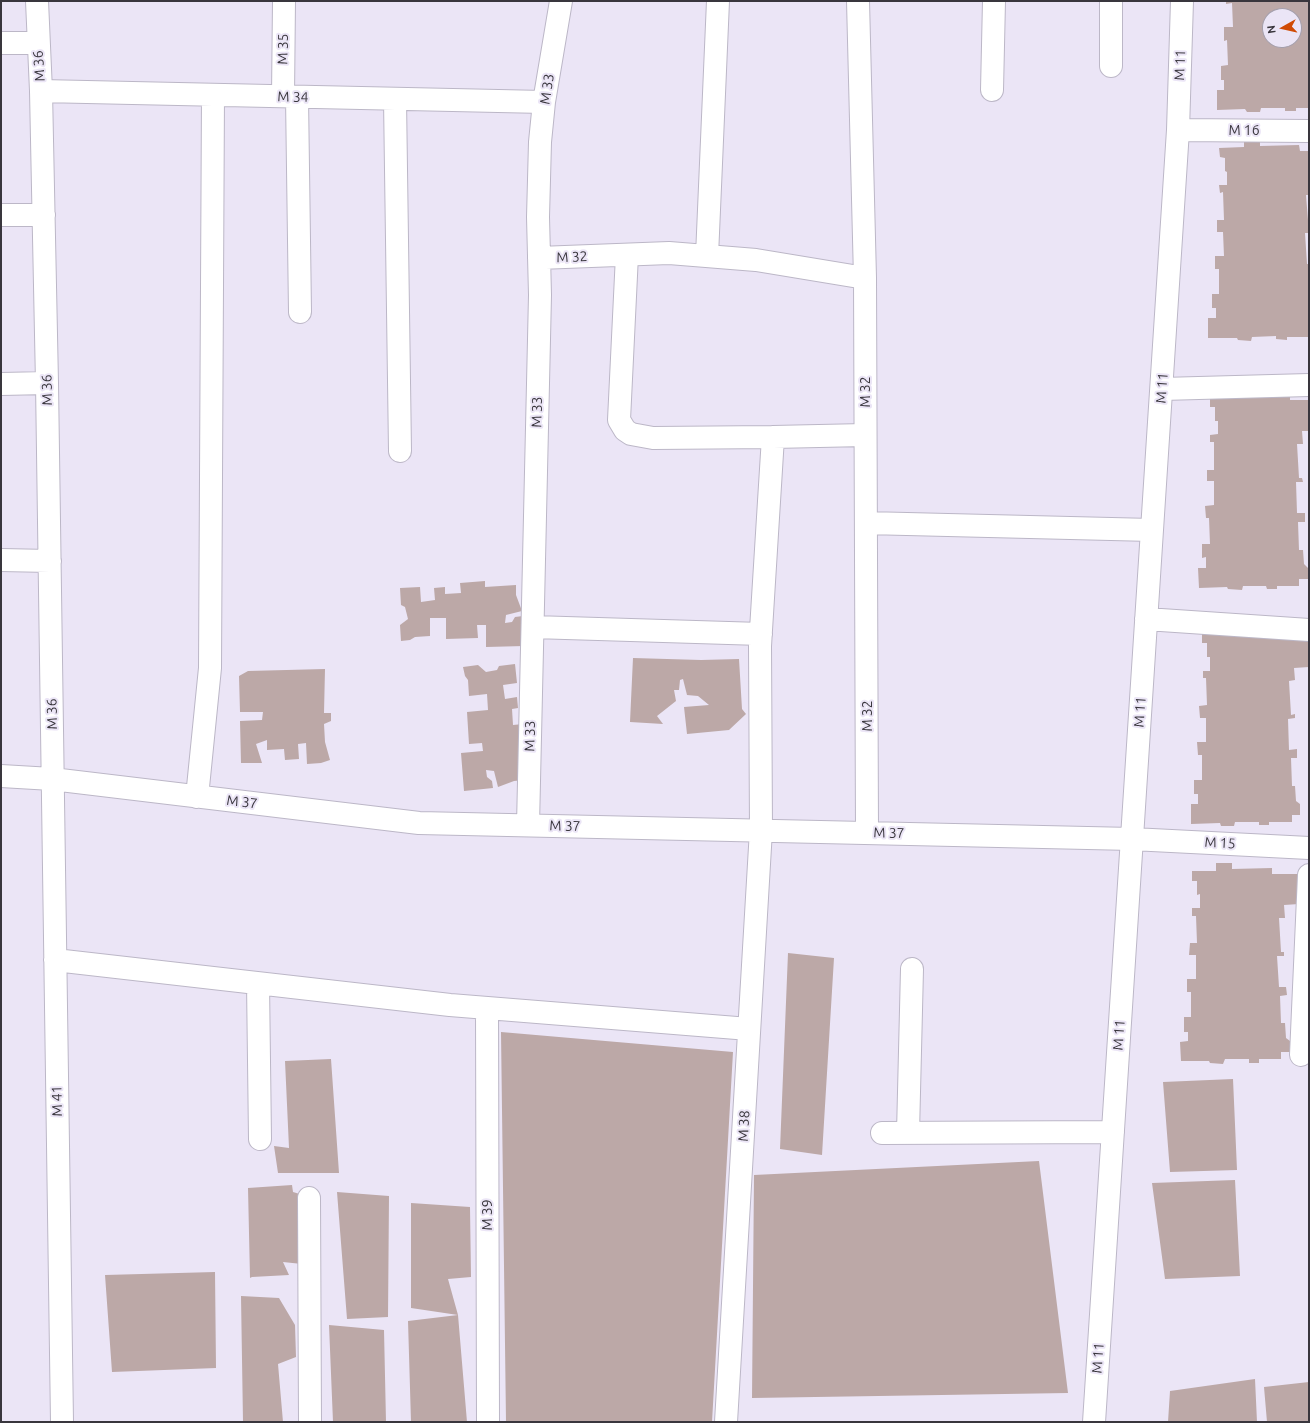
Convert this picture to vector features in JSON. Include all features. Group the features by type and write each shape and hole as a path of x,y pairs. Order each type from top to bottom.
{"street":[{"name":"M 36","path":"37,1 44,215 52,779"},
{"name":"M 35","path":"284,1 300,312"},
{"name":"M 33","path":"528,825 540,295 540,142 544,102 561,1"},
{"path":"707,256 718,1"},
{"path":"858,1 865,278"},
{"path":"992,90 994,1"},
{"path":"1111,66 1112,1"},
{"name":"M 11","path":"1094,1422 1162,389 1178,130 1182,1"},
{"path":"1,43 38,43"},
{"name":"M 34","path":"41,91 544,102"},
{"path":"197,797 210,668 212,95"},
{"path":"395,99 400,451"},
{"name":"M 16","path":"1178,130 1309,131"},
{"path":"1,215 44,215"},
{"name":"M 32","path":"539,258 669,253 756,260 865,278 867,833"},
{"path":"628,255 619,420 625,430 631,434 653,438 772,437 865,434"},
{"path":"1,384 47,383"},
{"path":"1162,389 1309,385"},
{"name":"M 38","path":"726,1422 761,830 761,634 772,437"},
{"path":"866,523 1152,530"},
{"path":"1,560 50,561"},
{"path":"1146,619 1309,630"},
{"path":"532,627 761,634"},
{"name":"M 37","path":"1,776 52,779 419,823 1132,839"},
{"name":"M 41","path":"52,779 62,1422"},
{"name":"M 15","path":"1132,839 1309,848"},
{"path":"1301,1055 1309,875"},
{"path":"55,960 487,1008 749,1029"},
{"path":"908,1133 912,969"},
{"path":"258,983 260,1139"},
{"name":"M 39","path":"487,1008 488,1422"},
{"path":"882,1133 1113,1132"},
{"path":"309,1198 310,1422"}],"building":[{"path":"1226,1 1309,1 1309,108 1296,108 1296,111 1285,111 1285,108 1261,108 1260,112 1247,112 1245,109 1217,110 1217,90 1224,90 1224,80 1221,80 1221,66 1228,65 1227,40 1224,41 1224,27 1233,27 1232,3 1226,4"},
{"path":"1244,139 1260,139 1260,146 1299,145 1300,151 1309,151 1309,195 1306,195 1309,233 1305,233 1307,264 1309,264 1309,337 1287,337 1287,340 1276,339 1276,336 1252,337 1251,341 1238,340 1237,338 1208,338 1208,318 1216,318 1216,308 1212,308 1212,294 1219,294 1219,269 1215,269 1215,256 1224,256 1223,232 1217,232 1217,220 1224,220 1223,192 1220,193 1219,185 1227,185 1227,172 1225,171 1225,158 1220,157 1219,148 1244,147"},
{"path":"1290,395 1290,400 1309,400 1309,431 1302,431 1303,444 1297,444 1299,478 1302,478 1303,482 1296,482 1297,513 1305,513 1305,522 1298,522 1299,550 1303,550 1304,564 1308,568 1308,579 1299,579 1299,586 1277,586 1277,589 1267,589 1266,586 1243,586 1242,590 1228,589 1227,587 1199,588 1198,568 1206,568 1206,557 1202,558 1202,544 1210,544 1209,518 1206,518 1205,506 1214,505 1214,481 1207,481 1207,470 1214,470 1214,442 1210,442 1210,435 1218,434 1218,421 1215,421 1215,407 1210,407 1210,397"},
{"path":"485,581 485,587 516,585 516,595 522,611 506,615 505,623 512,622 515,617 523,616 524,646 486,647 486,625 477,625 478,638 446,639 446,618 430,618 430,636 415,637 410,640 401,641 400,625 408,619 405,607 401,605 400,588 420,587 421,602 435,600 434,588 445,587 445,594 461,593 460,583"},
{"path":"1202,633 1309,636 1309,667 1294,668 1295,680 1289,681 1291,715 1295,714 1295,718 1288,719 1289,750 1297,749 1297,758 1291,758 1292,786 1295,786 1296,801 1300,804 1300,815 1292,815 1292,822 1269,822 1269,825 1259,825 1259,822 1235,822 1234,826 1221,826 1220,823 1191,824 1191,804 1198,804 1198,794 1194,794 1194,780 1202,780 1202,755 1198,755 1197,742 1206,742 1206,718 1200,718 1199,706 1207,705 1206,678 1203,678 1203,671 1210,671 1210,657 1207,657 1207,643 1202,643"},
{"path":"633,658 701,660 739,659 742,709 746,714 729,730 687,734 684,707 709,705 698,696 687,695 683,679 680,680 679,690 674,690 676,701 657,716 663,724 630,722"},
{"path":"515,664 517,683 503,685 505,699 517,697 518,708 512,709 513,725 523,724 524,780 514,781 498,787 494,771 486,770 487,777 492,781 493,788 464,791 461,753 483,751 482,743 469,744 467,712 488,710 487,694 469,696 468,680 465,676 463,667 478,665 486,672 497,670 499,666"},
{"path":"325,669 324,713 331,713 331,721 324,724 325,742 330,760 321,763 307,764 306,743 298,744 299,759 285,760 284,749 267,750 267,740 256,744 262,763 241,763 240,721 262,720 263,712 240,712 239,676 248,671"},
{"path":"1216,863 1232,863 1232,869 1272,868 1272,874 1299,874 1299,904 1284,905 1285,918 1279,918 1281,952 1284,952 1284,956 1277,956 1279,987 1286,987 1287,995 1280,996 1281,1023 1285,1023 1286,1038 1290,1041 1290,1052 1281,1052 1281,1059 1259,1059 1259,1063 1249,1063 1249,1059 1225,1059 1223,1064 1210,1063 1209,1061 1181,1061 1180,1042 1188,1041 1188,1032 1184,1032 1184,1017 1191,1017 1191,992 1187,992 1187,979 1196,979 1196,955 1189,955 1190,943 1197,943 1196,916 1192,916 1192,908 1200,908 1200,894 1197,895 1197,881 1192,881 1192,871 1216,871"},
{"path":"788,953 834,958 822,1155 780,1149"},
{"path":"501,1032 733,1052 712,1422 506,1422"},
{"path":"331,1059 339,1173 278,1173 274,1146 289,1148 285,1061"},
{"path":"1233,1079 1237,1170 1170,1172 1163,1082"},
{"path":"1039,1161 1068,1393 752,1398 754,1175"},
{"path":"1235,1180 1240,1276 1165,1279 1152,1183"},
{"path":"292,1185 293,1192 303,1195 302,1264 283,1262 289,1275 250,1278 248,1188"},
{"path":"337,1192 389,1196 388,1317 347,1319"},
{"path":"411,1203 470,1207 471,1277 448,1279 458,1315 411,1308"},
{"path":"215,1272 216,1368 112,1372 105,1275"},
{"path":"241,1296 279,1298 295,1325 296,1357 278,1364 283,1422 243,1422"},
{"path":"458,1315 467,1422 411,1422 408,1321"},
{"path":"329,1325 384,1330 386,1422 333,1422"},
{"path":"1255,1379 1257,1422 1168,1422 1170,1391"},
{"path":"1309,1382 1309,1422 1267,1422 1264,1387"}]}
